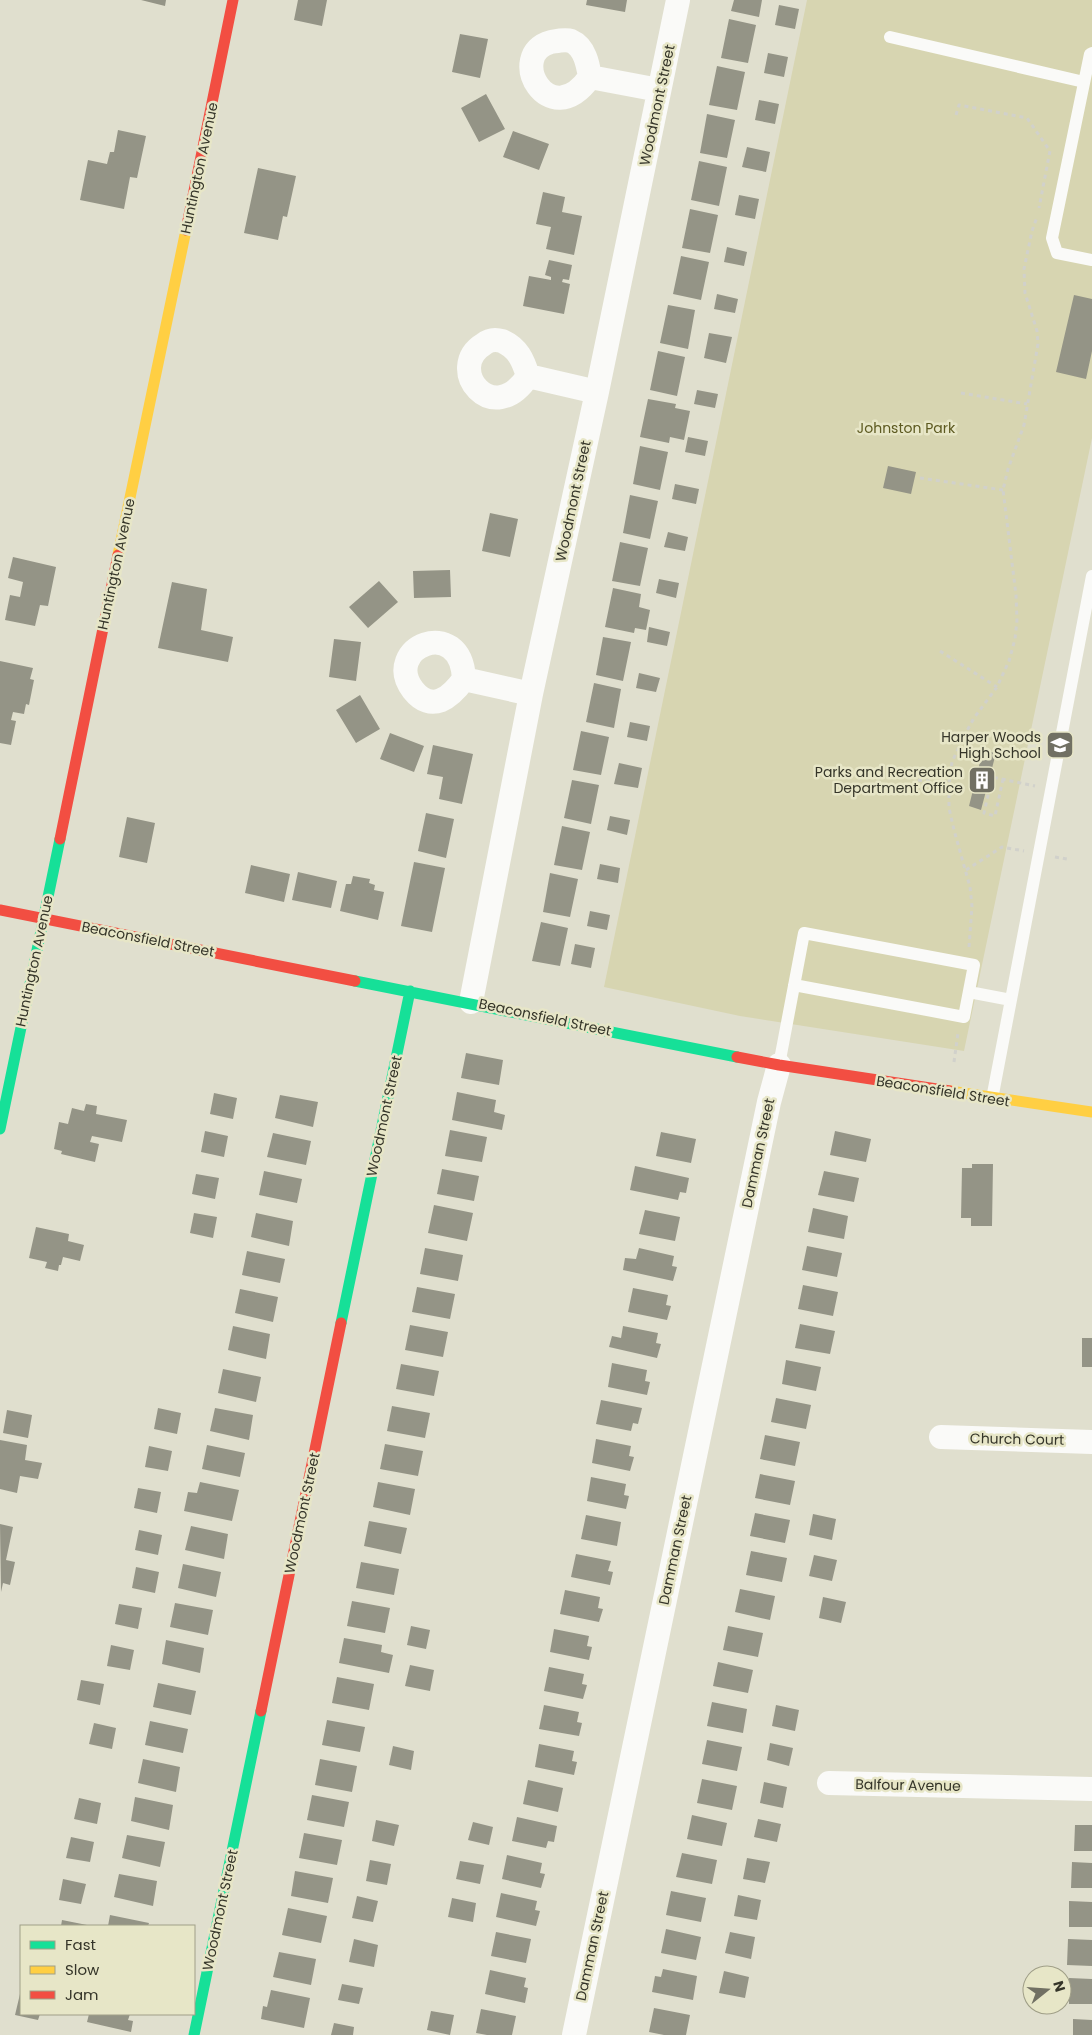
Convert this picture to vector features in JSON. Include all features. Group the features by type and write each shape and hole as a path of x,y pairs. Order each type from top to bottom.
{"street":[{"name":"Huntington Avenue","path":"0,1129 233,0"},
{"name":"Woodmont Street","path":"471,1002 530,694 597,392 678,0"},
{"path":"590,77 660,90"},
{"path":"528,376 597,392"},
{"path":"464,678 530,694"},
{"name":"Beaconsfield Street","path":"0,910 471,1002 779,1065 992,1099 1092,1112"},
{"name":"Woodmont Street","path":"194,2035 410,991"},
{"name":"Damman Street","path":"574,2035 769,1102 779,1065"},
{"name":"Church Court","path":"941,1437 1092,1442"},
{"name":"Balfour Avenue","path":"829,1783 1092,1789"}],"lane":[{"path":"890,38 1084,82"},
{"path":"1092,53 1090,54 1052,238 1057,253 1092,260"},
{"path":"992,1099 1092,579"},
{"path":"779,1065 794,985 804,933 974,965 964,1017 794,985"},
{"path":"968,992 1011,1000"}],"path":[{"path":"956,115 959,105 1027,118 1050,151 1037,218 1032,231 1024,269 1025,293 1037,331 1038,344 1024,425 1008,469 1003,490 1016,596 1017,620 1015,639 1009,661 997,687 962,738 952,762 948,783 949,808 966,870 972,906 967,964"},
{"path":"961,393 1027,404"},
{"path":"920,478 1003,490"},
{"path":"940,650 997,687"},
{"path":"1002,779 995,816 984,814 992,777 1002,779 1051,790"},
{"path":"918,780 948,783"},
{"path":"966,870 1002,847 1066,859"},
{"path":"954,1062 960,1017"}],"green space":[{"name":"Johnston Park","path":"807,0 1092,0 1092,438 964,1051 740,1016 604,987"}],"building":[{"path":"141,0 166,0 165,6"},
{"path":"298,0 327,0 322,26 294,20"},
{"path":"587,0 627,0 625,12 586,5"},
{"path":"734,0 762,0 759,17 731,11"},
{"path":"779,5 799,9 795,29 775,25"},
{"path":"729,19 756,25 748,63 721,58"},
{"path":"460,34 488,39 480,78 452,72"},
{"path":"768,53 788,57 784,77 764,73"},
{"path":"717,66 745,72 737,110 709,105"},
{"path":"486,94 505,129 479,142 461,108"},
{"path":"759,100 779,104 775,124 755,120"},
{"path":"707,114 735,120 727,158 700,153"},
{"path":"118,130 146,136 137,178 130,177 124,209 80,200 88,160 107,164 110,152 114,152"},
{"path":"513,131 549,144 539,170 503,157"},
{"path":"747,147 770,152 766,172 742,167"},
{"path":"699,161 727,167 719,206 691,200"},
{"path":"258,168 296,176 287,217 283,216 278,240 244,233"},
{"path":"543,192 565,197 562,212 582,216 574,255 546,249 551,227 536,224"},
{"path":"739,195 759,199 755,219 735,215"},
{"path":"690,209 718,215 710,253 682,248"},
{"path":"727,247 747,252 744,266 724,262"},
{"path":"681,256 709,262 701,300 673,294"},
{"path":"549,260 572,265 569,280 563,279 562,282 570,284 564,314 523,306 529,276 551,280 551,277 545,275"},
{"path":"717,294 738,299 735,313 714,309"},
{"path":"1074,295 1092,299 1092,351 1086,379 1056,372"},
{"path":"668,305 695,310 688,349 660,343"},
{"path":"709,333 732,337 726,363 704,358"},
{"path":"658,351 685,357 677,396 650,390"},
{"path":"697,390 718,394 715,408 694,404"},
{"path":"648,399 676,404 675,408 690,411 684,440 670,437 669,443 640,437"},
{"path":"688,437 708,441 705,456 685,452"},
{"path":"640,446 668,452 660,490 633,484"},
{"path":"888,466 916,472 911,494 883,488"},
{"path":"675,484 699,489 696,504 672,499"},
{"path":"630,495 658,501 650,539 623,533"},
{"path":"490,513 518,519 510,557 482,551"},
{"path":"668,532 688,537 685,551 664,547"},
{"path":"620,542 648,548 640,586 612,581"},
{"path":"13,557 56,567 48,606 40,605 35,626 5,620 10,595 20,597 23,582 8,578"},
{"path":"450,570 451,597 414,598 413,571"},
{"path":"659,579 679,583 676,598 656,593"},
{"path":"379,581 398,602 368,628 349,607"},
{"path":"172,582 207,589 201,630 233,637 228,662 158,648"},
{"path":"613,588 641,594 639,607 650,610 646,630 635,628 634,633 605,627"},
{"path":"649,627 670,632 667,646 647,642"},
{"path":"603,637 631,642 623,681 596,675"},
{"path":"334,639 361,642 356,681 329,677"},
{"path":"0,661 33,668 30,679 34,680 29,705 26,704 24,714 13,712 11,720 16,721 11,745 0,743"},
{"path":"639,673 660,678 656,692 636,688"},
{"path":"594,683 621,689 614,728 586,722"},
{"path":"360,695 380,729 356,743 336,710"},
{"path":"630,722 650,726 647,741 627,737"},
{"path":"581,731 609,737 601,775 573,770"},
{"path":"390,733 424,746 414,772 380,759"},
{"path":"433,745 473,754 462,804 439,799 443,777 427,774"},
{"name":"Parks and Recreation Department Office","path":"983,750 996,753 981,810 969,806"},
{"path":"619,763 642,768 638,788 614,784"},
{"path":"572,780 599,785 591,824 564,818"},
{"path":"426,813 454,819 446,858 418,851"},
{"path":"610,816 630,820 627,835 607,830"},
{"path":"127,817 155,823 147,863 119,857"},
{"path":"562,826 590,832 582,870 554,865"},
{"path":"414,862 445,868 432,932 401,926"},
{"path":"600,864 620,868 618,883 597,879"},
{"path":"251,865 290,874 284,902 245,893"},
{"path":"298,872 337,881 331,908 292,900"},
{"path":"550,873 578,879 570,917 543,912"},
{"path":"353,876 370,879 369,883 375,885 374,890 384,892 378,920 340,911 346,884 351,884"},
{"path":"590,911 610,915 607,930 587,926"},
{"path":"541,922 568,928 560,966 532,961"},
{"path":"575,944 595,948 591,968 571,964"},
{"path":"466,1053 503,1060 499,1085 461,1078"},
{"path":"457,1092 496,1100 494,1112 505,1115 502,1130 452,1120"},
{"path":"214,1093 237,1098 233,1119 210,1114"},
{"path":"280,1095 318,1102 313,1127 275,1118"},
{"path":"86,1104 97,1106 96,1114 127,1120 122,1142 92,1136 90,1142 99,1144 95,1162 61,1154 62,1151 54,1149 59,1122 68,1124 72,1108 84,1111"},
{"path":"450,1130 487,1137 482,1162 445,1156"},
{"path":"205,1131 228,1136 224,1157 201,1152"},
{"path":"835,1131 871,1139 866,1162 830,1155"},
{"path":"661,1132 696,1139 691,1163 656,1156"},
{"path":"273,1133 311,1141 306,1165 267,1157"},
{"path":"972,1164 993,1164 992,1226 971,1226 971,1218 961,1218 962,1168 972,1168"},
{"path":"635,1166 689,1178 686,1193 680,1192 678,1200 630,1190"},
{"path":"442,1169 479,1176 474,1201 437,1194"},
{"path":"264,1171 302,1179 297,1203 259,1195"},
{"path":"824,1171 859,1178 854,1202 818,1195"},
{"path":"196,1174 219,1178 215,1199 192,1194"},
{"path":"434,1205 473,1213 467,1241 428,1233"},
{"path":"813,1208 848,1216 844,1239 808,1232"},
{"path":"645,1210 680,1217 675,1241 639,1234"},
{"path":"194,1213 217,1217 213,1238 190,1233"},
{"path":"256,1213 293,1221 289,1246 251,1237"},
{"path":"36,1227 69,1234 68,1241 84,1245 80,1261 63,1257 58,1271 45,1268 47,1262 29,1258"},
{"path":"807,1246 842,1253 837,1277 802,1270"},
{"path":"425,1248 463,1255 458,1281 420,1274"},
{"path":"639,1248 674,1256 672,1266 677,1267 673,1281 623,1270 625,1258 636,1259"},
{"path":"247,1251 285,1259 280,1283 242,1275"},
{"path":"803,1285 838,1292 833,1316 798,1309"},
{"path":"417,1287 455,1294 450,1319 412,1312"},
{"path":"633,1288 668,1295 666,1305 671,1306 667,1320 628,1312"},
{"path":"240,1289 278,1297 273,1322 235,1313"},
{"path":"800,1324 835,1331 830,1354 795,1348"},
{"path":"410,1325 448,1332 443,1357 405,1350"},
{"path":"233,1326 270,1334 266,1359 228,1350"},
{"path":"623,1326 658,1333 656,1343 661,1344 657,1358 609,1347 612,1336 621,1338"},
{"path":"1082,1338 1092,1338 1092,1367 1082,1367"},
{"path":"786,1360 821,1367 816,1391 782,1384"},
{"path":"612,1363 647,1370 645,1381 650,1382 647,1395 608,1387"},
{"path":"401,1364 439,1371 434,1396 396,1389"},
{"path":"223,1369 261,1377 256,1402 218,1393"},
{"path":"776,1398 811,1405 806,1429 771,1422"},
{"path":"601,1400 642,1408 638,1424 633,1423 631,1431 596,1424"},
{"path":"392,1406 430,1413 425,1438 387,1431"},
{"path":"158,1408 181,1413 177,1434 154,1429"},
{"path":"215,1408 253,1415 249,1440 210,1431"},
{"path":"7,1410 32,1415 28,1438 3,1433"},
{"path":"765,1435 800,1442 795,1466 760,1459"},
{"path":"596,1439 631,1446 629,1456 634,1457 630,1471 592,1463"},
{"path":"0,1440 27,1445 25,1460 42,1463 38,1479 20,1476 17,1493 0,1489"},
{"path":"385,1444 423,1451 418,1476 380,1469"},
{"path":"207,1445 245,1453 240,1477 202,1469"},
{"path":"149,1446 172,1451 168,1471 145,1467"},
{"path":"760,1474 795,1481 790,1505 755,1498"},
{"path":"591,1477 626,1484 624,1495 629,1496 626,1509 587,1501"},
{"path":"200,1482 239,1490 232,1521 184,1511 188,1492 197,1493"},
{"path":"378,1482 415,1489 410,1515 373,1507"},
{"path":"138,1488 161,1492 157,1513 134,1508"},
{"path":"755,1513 790,1520 785,1543 750,1536"},
{"path":"813,1514 836,1519 832,1540 809,1535"},
{"path":"586,1515 621,1522 617,1546 581,1539"},
{"path":"369,1521 407,1528 401,1554 364,1546"},
{"path":"0,1524 13,1527 6,1560 15,1562 10,1585 3,1583 1,1592"},
{"path":"191,1526 228,1534 224,1559 185,1550"},
{"path":"139,1530 162,1535 158,1555 135,1550"},
{"path":"751,1551 787,1558 782,1582 746,1575"},
{"path":"576,1554 611,1561 608,1571 613,1572 610,1585 571,1577"},
{"path":"814,1555 837,1560 832,1581 809,1576"},
{"path":"361,1562 399,1569 394,1595 356,1588"},
{"path":"183,1564 221,1572 216,1597 178,1588"},
{"path":"136,1567 159,1572 155,1593 132,1588"},
{"path":"740,1589 775,1596 770,1620 735,1612"},
{"path":"565,1590 600,1597 598,1608 603,1609 599,1622 560,1614"},
{"path":"823,1597 846,1602 841,1623 819,1618"},
{"path":"352,1601 390,1608 385,1633 347,1626"},
{"path":"175,1603 213,1610 208,1635 170,1627"},
{"path":"119,1604 142,1608 138,1629 115,1624"},
{"path":"411,1626 430,1630 426,1649 407,1645"},
{"path":"728,1626 763,1633 758,1657 723,1650"},
{"path":"554,1629 589,1636 587,1646 592,1647 589,1660 550,1652"},
{"path":"344,1638 382,1645 381,1652 393,1655 389,1673 339,1663"},
{"path":"166,1640 204,1648 200,1673 162,1664"},
{"path":"111,1645 134,1650 130,1670 107,1666"},
{"path":"718,1662 753,1670 748,1693 713,1686"},
{"path":"410,1665 434,1670 430,1691 405,1686"},
{"path":"549,1667 584,1674 582,1684 587,1685 583,1699 544,1691"},
{"path":"337,1677 374,1684 369,1710 332,1703"},
{"path":"81,1680 104,1684 100,1705 77,1700"},
{"path":"158,1683 196,1691 191,1715 153,1707"},
{"path":"712,1702 747,1709 743,1733 707,1726"},
{"path":"544,1705 579,1712 577,1722 582,1723 579,1736 539,1729"},
{"path":"776,1705 799,1710 795,1731 772,1726"},
{"path":"327,1720 365,1727 360,1752 322,1745"},
{"path":"150,1721 188,1729 183,1753 145,1745"},
{"path":"94,1723 116,1728 112,1749 89,1744"},
{"path":"707,1740 742,1747 737,1771 702,1764"},
{"path":"770,1743 793,1748 789,1766 767,1760"},
{"path":"539,1744 574,1751 572,1761 577,1762 574,1775 535,1767"},
{"path":"393,1746 414,1751 411,1770 389,1765"},
{"path":"143,1759 180,1767 176,1792 138,1783"},
{"path":"320,1759 357,1766 352,1792 315,1785"},
{"path":"702,1779 737,1786 732,1810 697,1803"},
{"path":"528,1780 563,1788 558,1812 523,1804"},
{"path":"764,1782 787,1787 783,1808 760,1803"},
{"path":"312,1795 349,1802 344,1827 307,1820"},
{"path":"135,1797 173,1805 169,1830 131,1821"},
{"path":"79,1798 101,1803 97,1824 74,1819"},
{"path":"692,1815 727,1823 722,1846 687,1839"},
{"path":"517,1817 557,1826 554,1842 548,1841 546,1848 512,1841"},
{"path":"758,1819 781,1824 777,1842 754,1837"},
{"path":"376,1820 399,1825 394,1846 372,1841"},
{"path":"473,1822 493,1827 489,1845 468,1840"},
{"path":"1075,1825 1092,1825 1092,1851 1074,1851"},
{"path":"304,1833 342,1840 337,1865 299,1858"},
{"path":"127,1835 165,1842 160,1867 122,1858"},
{"path":"71,1837 94,1842 90,1862 66,1858"},
{"path":"682,1853 717,1860 712,1884 676,1877"},
{"path":"507,1855 542,1863 540,1873 545,1874 541,1888 502,1879"},
{"path":"747,1858 770,1862 765,1883 743,1879"},
{"path":"370,1860 391,1864 387,1885 366,1881"},
{"path":"460,1861 484,1865 480,1884 456,1879"},
{"path":"1072,1862 1092,1863 1092,1888 1071,1888"},
{"path":"295,1871 333,1878 328,1903 291,1896"},
{"path":"119,1874 157,1881 153,1906 114,1897"},
{"path":"63,1879 86,1884 81,1904 59,1900"},
{"path":"671,1891 706,1898 701,1922 666,1915"},
{"path":"501,1893 537,1901 535,1910 540,1911 536,1926 496,1917"},
{"path":"738,1895 761,1900 757,1920 734,1916"},
{"path":"357,1896 378,1901 373,1922 352,1918"},
{"path":"452,1898 476,1903 473,1922 448,1917"},
{"path":"1069,1901 1092,1902 1092,1927 1069,1927"},
{"path":"288,1908 327,1916 321,1943 282,1935"},
{"path":"110,1915 149,1923 148,1925 108,1925"},
{"path":"62,1920 87,1925 61,1925"},
{"path":"666,1929 701,1937 696,1960 661,1953"},
{"path":"496,1932 531,1939 526,1963 491,1956"},
{"path":"730,1932 755,1937 751,1959 725,1953"},
{"path":"354,1939 378,1945 374,1967 349,1962"},
{"path":"1068,1939 1092,1940 1092,1966 1067,1965"},
{"path":"279,1952 316,1959 311,1985 273,1977"},
{"path":"663,1969 697,1976 693,2000 652,1992 655,1976 661,1977"},
{"path":"490,1970 526,1978 524,1987 528,1988 525,2003 485,1994"},
{"path":"724,1971 749,1977 745,1998 719,1993"},
{"path":"1072,1978 1092,1979 1092,2004 1072,2004"},
{"path":"342,1984 363,1988 359,2004 338,2000"},
{"path":"271,1990 310,1998 304,2028 261,2019 263,2006 267,2007"},
{"path":"20,1994 20,2015 40,2015 38,2020 15,2015"},
{"path":"654,2008 690,2015 686,2035 664,2035 649,2032"},
{"path":"481,2009 516,2016 512,2035 476,2033"},
{"path":"431,2011 454,2015 450,2035 427,2030"},
{"path":"89,2015 130,2015 128,2020 133,2021 131,2032 87,2022"},
{"path":"1073,2019 1092,2020 1092,2035 1073,2035"},
{"path":"334,2023 354,2027 353,2035 331,2035"}],"traffic: fast":[{"path":"0,1129 60,839"},
{"path":"355,981 737,1057"},
{"path":"341,1323 410,991"},
{"path":"194,2035 261,1711"}],"traffic: slow":[{"path":"118,555 186,230"},
{"path":"950,1091 1092,1112"}],"traffic: jam":[{"path":"186,230 233,0"},
{"path":"60,839 118,555"},
{"path":"0,910 355,981"},
{"path":"737,1057 950,1091"},
{"path":"261,1711 341,1323"}],"place":[{"name":"Harper Woods High School","path":"1060,745"},
{"name":"Parks and Recreation Department Office","path":"982,780"}]}
